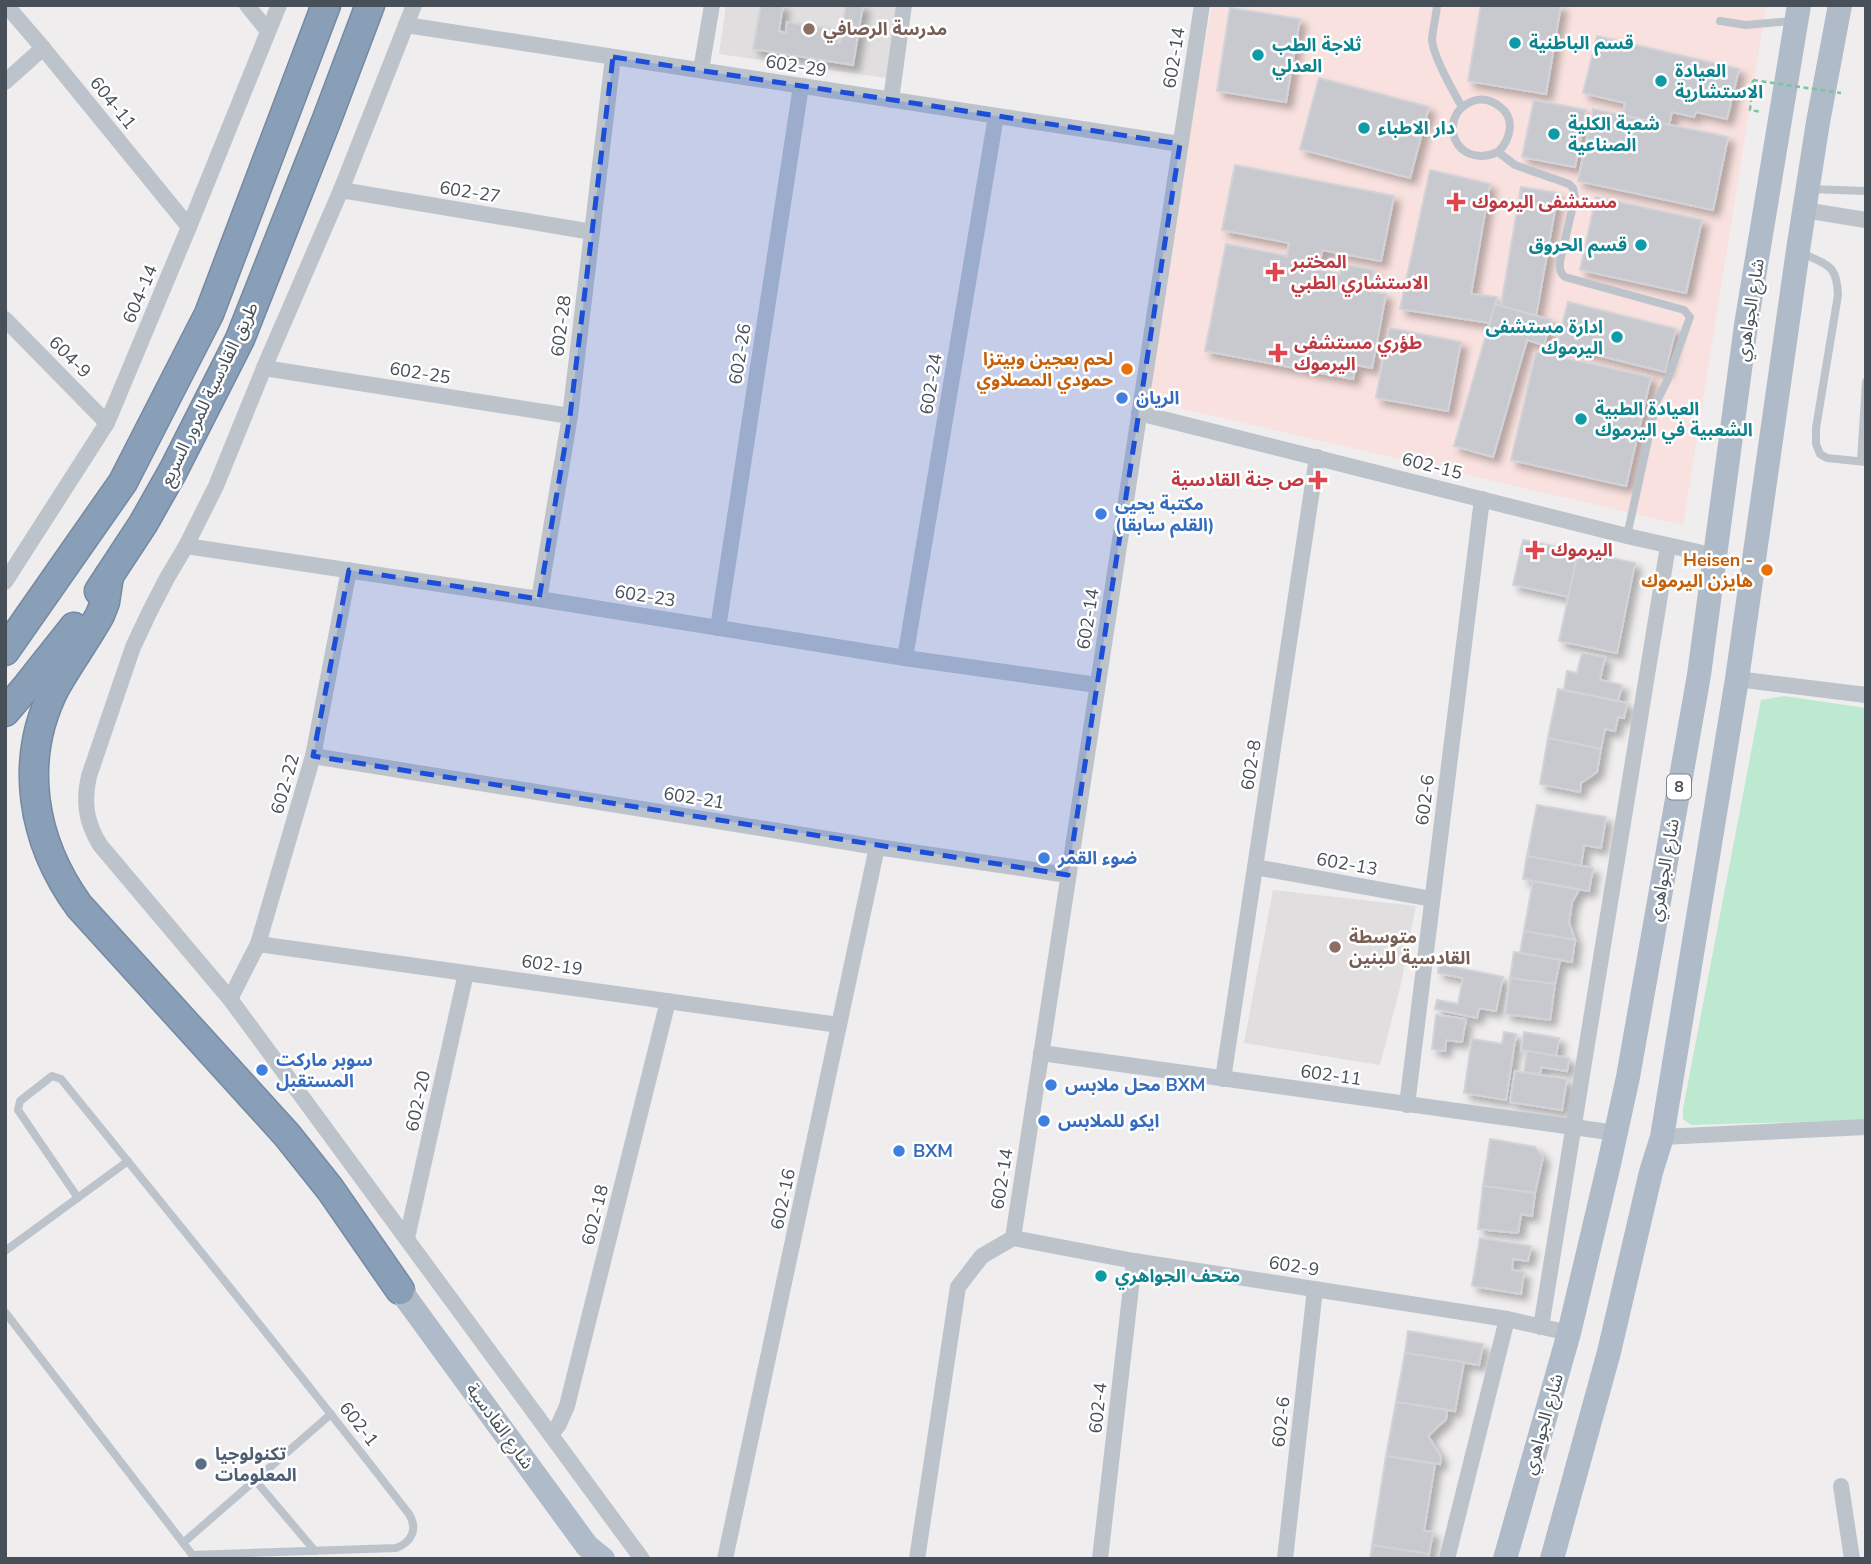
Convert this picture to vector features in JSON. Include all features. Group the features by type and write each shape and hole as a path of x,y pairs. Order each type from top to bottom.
{"highway":[{"name":"طريق القادسية للمرور السريع","path":"5,651 123,482 209,314 326,5"},
{"name":"طريق القادسية للمرور السريع","path":"5,712 71,631 143,524 173,471 240,339 370,5"},
{"path":"109,576 100,615 55,689 40,729 34,791 48,852 79,906 287,1135 330,1189 400,1290"}],"main road":[{"name":"8","path":"1552,1559 1609,1352 1651,1172 1662,1137 1737,679 1818,122 1840,5"},
{"name":"شارع الجواهري","path":"1506,1559 1569,1333 1630,1063 1699,675 1746,325 1798,13"},
{"name":"شارع القادسية","path":"400,1290 587,1546 603,1559"}],"street":[{"name":"604-11","path":"6,5 189,227"},
{"path":"247,5 267,30"},
{"name":"604-14","path":"5,582 107,423 279,5"},
{"path":"414,5 341,190 216,486 133,647 89,776 85,805 92,832 100,845 230,999 642,1559"},
{"path":"701,70 712,5"},
{"path":"891,100 904,5"},
{"name":"602-14","path":"1013,1238 1202,5"},
{"name":"602-29","path":"406,25 1180,144"},
{"path":"5,82 43,48"},
{"name":"602-28","path":"539,599 570,416 613,57"},
{"name":"602-26","path":"718,628 801,86"},
{"name":"602-24","path":"905,658 996,116"},
{"name":"602-27","path":"341,190 592,232"},
{"path":"1806,199 1866,220"},
{"name":"604-9","path":"5,319 107,423"},
{"name":"602-25","path":"264,368 570,416"},
{"name":"602-15","path":"1139,413 1716,556"},
{"name":"602-8","path":"1223,1079 1317,457"},
{"name":"602-6","path":"1407,1105 1482,499"},
{"name":"602-23","path":"186,546 905,658 1097,685"},
{"path":"1541,1327 1668,546"},
{"name":"602-22","path":"230,999 258,943 313,757 349,570"},
{"path":"1737,679 1866,695"},
{"name":"602-21","path":"313,757 1068,875"},
{"name":"602-16","path":"725,1559 877,847"},
{"name":"602-13","path":"1255,867 1432,899"},
{"name":"602-19","path":"258,943 839,1025"},
{"name":"602-20","path":"407,1238 466,973"},
{"name":"602-18","path":"551,1435 567,1406 668,1001"},
{"name":"602-11","path":"1041,1053 1616,1133"},
{"path":"1662,1137 1866,1127"},
{"path":"917,1559 958,1287 982,1256 1013,1238"},
{"name":"602-9","path":"1013,1238 1134,1261 1507,1319 1569,1333"},
{"name":"602-4","path":"1100,1559 1134,1261"},
{"name":"602-6","path":"1285,1559 1315,1289"},
{"path":"1447,1559 1507,1319"},
{"path":"1841,1486 1852,1559"}],"lane":[{"path":"1437,5 1433,50 1462,107"},
{"path":"1720,21 1746,25 1798,13"},
{"path":"1487,100 1496,103 1508,117 1509,136 1498,152 1479,157 1461,149 1455,140 1453,123 1462,107 1469,102 1487,100"},
{"path":"1498,152 1515,165 1569,184 1573,188 1575,197 1559,268 1561,274 1684,310 1690,317 1667,381 1656,403 1627,536"},
{"path":"1806,199 1866,191"},
{"path":"1798,250 1833,269 1837,279 1838,295 1816,428 1816,444 1820,454 1827,458 1863,461 1866,382"},
{"name":"602-1","path":"78,1198 18,1110 20,1101 49,1077 56,1076 61,1079 128,1161 409,1514 414,1529 406,1544 396,1548 194,1557"},
{"path":"5,1251 128,1161"},
{"path":"5,1312 194,1557"},
{"path":"183,1543 331,1414"},
{"path":"255,1480 314,1550"}],"path":[{"path":"1750,110 1753,80 1841,93"}],"highlighted area":[{"path":"613,57 1180,144 1068,875 313,756 349,570 539,599 570,416"}],"shaded area":[{"name":"مدرسة الرصافي","path":"726,5 898,5 887,78 719,54"},
{"name":"مستشفى اليرموك","path":"1212,5 1766,5 1683,525 1141,399"},
{"name":"متوسطة القادسية للبنين","path":"1273,890 1416,906 1400,988 1380,1065 1244,1043"}],"green space":[{"path":"1784,696 1866,708 1866,1120 1691,1125 1683,1119 1683,1109 1761,700"}],"building":[{"path":"761,5 783,5 779,31 786,33 787,22 830,29 828,41 840,43 846,5 863,5 853,65 753,49"},
{"name":"قسم الباطنية","path":"1481,5 1561,5 1546,94 1468,81"},
{"name":"ثلاجة الطب العدلي","path":"1230,8 1300,19 1286,102 1217,91"},
{"name":"العيادة الاستشارية","path":"1597,36 1739,69 1727,119 1696,112 1694,117 1672,112 1669,125 1623,115 1625,103 1583,93"},
{"name":"دار الاطباء","path":"1319,78 1429,107 1410,178 1300,149"},
{"name":"شعبة الكلية الصناعية","path":"1534,100 1586,110 1575,167 1522,157"},
{"name":"مستشفى اليرموك","path":"1593,109 1728,137 1713,210 1578,181"},
{"name":"المختبر الاستشاري الطبي","path":"1235,165 1394,196 1381,261 1322,250 1319,270 1340,274 1342,264 1374,270 1370,291 1386,294 1372,368 1356,365 1353,379 1205,351 1226,244 1287,256 1289,243 1222,230"},
{"path":"1430,170 1490,184 1471,294 1497,297 1490,323 1400,309"},
{"path":"1521,187 1558,193 1536,316 1501,306"},
{"name":"قسم الحروق","path":"1596,197 1702,220 1686,293 1580,270"},
{"name":"ادارة مستشفى اليرموك","path":"1568,302 1676,329 1665,372 1557,345"},
{"path":"1495,304 1551,320 1544,345 1527,340 1493,457 1454,446"},
{"path":"1389,328 1461,342 1448,411 1376,398"},
{"name":"العيادة الطبية الشعبية في اليرموك","path":"1536,352 1651,377 1626,486 1511,460"},
{"path":"1523,540 1578,551 1569,597 1513,585"},
{"path":"1578,551 1635,563 1617,653 1559,641"},
{"path":"1582,653 1605,657 1600,680 1622,685 1618,701 1564,690 1567,671 1577,673"},
{"path":"1558,689 1627,703 1624,718 1618,717 1615,731 1605,729 1601,749 1548,738"},
{"path":"1548,738 1601,749 1597,772 1581,783 1580,792 1540,784"},
{"path":"1537,805 1606,817 1601,848 1584,845 1581,866 1527,856"},
{"path":"1527,856 1593,868 1589,891 1523,879"},
{"path":"1533,881 1579,890 1572,902 1569,923 1575,940 1524,931"},
{"path":"1524,931 1575,940 1572,962 1520,953"},
{"path":"1514,952 1560,960 1555,984 1510,978"},
{"path":"1439,964 1503,977 1496,1011 1479,1008 1477,1018 1435,1009 1437,1000 1458,1004 1463,978 1438,973"},
{"path":"1510,978 1555,984 1550,1020 1505,1014"},
{"path":"1436,1015 1466,1019 1462,1042 1446,1040 1445,1051 1432,1049"},
{"path":"1504,1032 1516,1034 1506,1100 1464,1093 1472,1039 1502,1044"},
{"path":"1524,1032 1559,1038 1556,1056 1521,1050"},
{"path":"1527,1051 1569,1058 1567,1071 1541,1067 1540,1074 1524,1072"},
{"path":"1515,1071 1567,1079 1562,1110 1510,1102"},
{"path":"1490,1139 1535,1147 1543,1157 1535,1193 1483,1186"},
{"path":"1483,1186 1535,1193 1532,1216 1521,1214 1518,1233 1478,1229"},
{"path":"1480,1238 1531,1246 1528,1261 1513,1259 1512,1270 1524,1272 1521,1294 1472,1286"},
{"path":"1408,1331 1483,1344 1479,1365 1405,1353"},
{"path":"1405,1353 1464,1362 1455,1411 1396,1402"},
{"path":"1396,1402 1447,1410 1446,1419 1428,1436 1441,1457 1440,1464 1386,1456"},
{"path":"1386,1456 1435,1464 1424,1531 1433,1532 1429,1554 1372,1545"},
{"path":"1372,1545 1429,1554 1428,1559 1370,1559"}],"place":[{"name":"مدرسة الرصافي","path":"809,29"},
{"name":"قسم الباطنية","path":"1515,43"},
{"name":"ثلاجة الطب العدلي","path":"1258,55"},
{"name":"العيادة الاستشارية","path":"1661,81"},
{"name":"دار الاطباء","path":"1364,128"},
{"name":"شعبة الكلية الصناعية","path":"1554,134"},
{"name":"مستشفى اليرموك","path":"1456,202"},
{"name":"قسم الحروق","path":"1641,245"},
{"name":"المختبر الاستشاري الطبي","path":"1275,272"},
{"name":"ادارة مستشفى اليرموك","path":"1617,337"},
{"name":"طؤري مستشفى اليرموك","path":"1278,353"},
{"name":"لحم بعجين وبيتزا حمودي المصلاوي","path":"1127,369"},
{"name":"الريان","path":"1122,398"},
{"name":"العيادة الطبية الشعبية في اليرموك","path":"1581,419"},
{"name":"ص جنة القادسية","path":"1318,480"},
{"name":"مكتبة يحيى (القلم سابقا)","path":"1101,514"},
{"name":"اليرموك","path":"1535,550"},
{"name":"Heisen - هايزن اليرموك","path":"1767,570"},
{"name":"ضوء القمر","path":"1044,858"},
{"name":"متوسطة القادسية للبنين","path":"1335,947"},
{"name":"سوبر ماركت المستقبل","path":"262,1070"},
{"name":"محل ملابس BXM","path":"1051,1085"},
{"name":"ايكو للملابس","path":"1044,1121"},
{"name":"BXM","path":"899,1151"},
{"name":"متحف الجواهري","path":"1101,1276"},
{"name":"تكنولوجيا المعلومات","path":"201,1464"}]}
